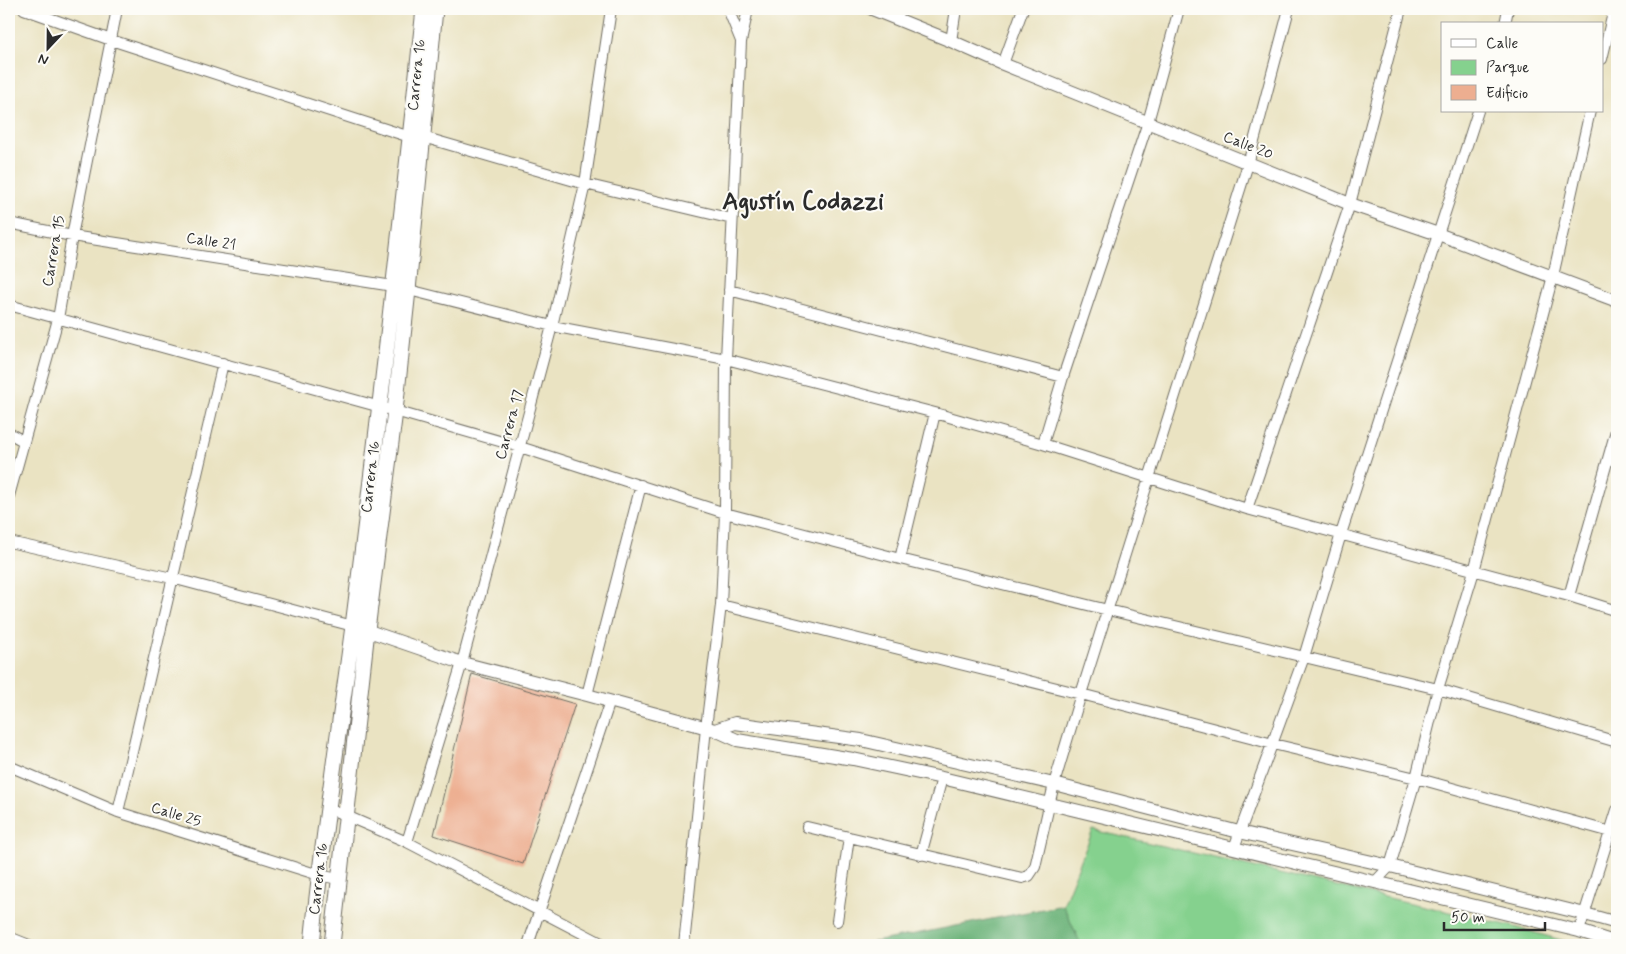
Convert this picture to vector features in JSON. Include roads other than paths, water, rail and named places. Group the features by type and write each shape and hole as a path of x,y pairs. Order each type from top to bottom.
{"main road":[{"name":"Carrera 16","path":"332,945 345,815 360,628 387,409 408,290 424,9"},
{"name":"Carrera 16","path":"387,409 393,286 436,9"},
{"name":"Carrera 16","path":"312,945 328,808 360,628"}],"street":[{"path":"24,9 111,40 417,137 585,184 732,219"},
{"name":"Carrera 15","path":"9,496 58,318 72,236 117,9"},
{"name":"Carrera 17","path":"407,842 462,663 552,326 585,184 611,9"},
{"path":"728,9 741,42"},
{"path":"684,945 711,729 721,605 725,513 726,359 732,219 741,42 748,9"},
{"name":"Calle 20","path":"872,9 1350,204 1554,276 1617,301"},
{"path":"951,40 956,9"},
{"path":"1003,64 1023,9"},
{"path":"1043,444 1063,377 1148,122 1179,9"},
{"path":"807,827 1022,878 1029,876 1035,867 1051,804 1054,784 1248,164 1289,9"},
{"path":"1247,509 1350,204 1401,9"},
{"path":"1505,22 1508,9"},
{"path":"1604,51 1614,9"},
{"path":"1234,848 1238,832 1304,657 1341,534 1478,112"},
{"path":"1375,882 1390,866 1416,778 1438,689 1474,571 1554,276 1590,112"},
{"name":"Calle 21","path":"9,223 72,236 393,286 552,326 726,359 935,413 1043,444 1247,509 1569,596 1617,611"},
{"path":"729,290 1063,377"},
{"path":"9,305 520,447 725,513 900,559 1438,689 1617,742"},
{"path":"118,812 223,363"},
{"path":"900,559 935,413"},
{"path":"1569,596 1617,427"},
{"path":"9,433 24,441"},
{"path":"587,695 641,485"},
{"path":"9,542 172,578 360,628 462,663 711,729 737,740 853,759 942,778 1579,931 1617,943"},
{"path":"721,605 1081,694 1272,744 1416,778 1610,832"},
{"path":"528,945 610,701"},
{"path":"711,729 735,723 862,740 1054,784 1238,832 1390,866 1586,914 1617,924"},
{"name":"Calle 25","path":"9,766 118,812 338,880"},
{"path":"921,855 942,778"},
{"path":"328,808 407,842 605,945"},
{"path":"1579,931 1586,914 1617,810"},
{"path":"837,921 849,837"},
{"path":"9,937 29,945"}],"district":[{"name":"Agustín Codazzi","path":"803,202"}]}
